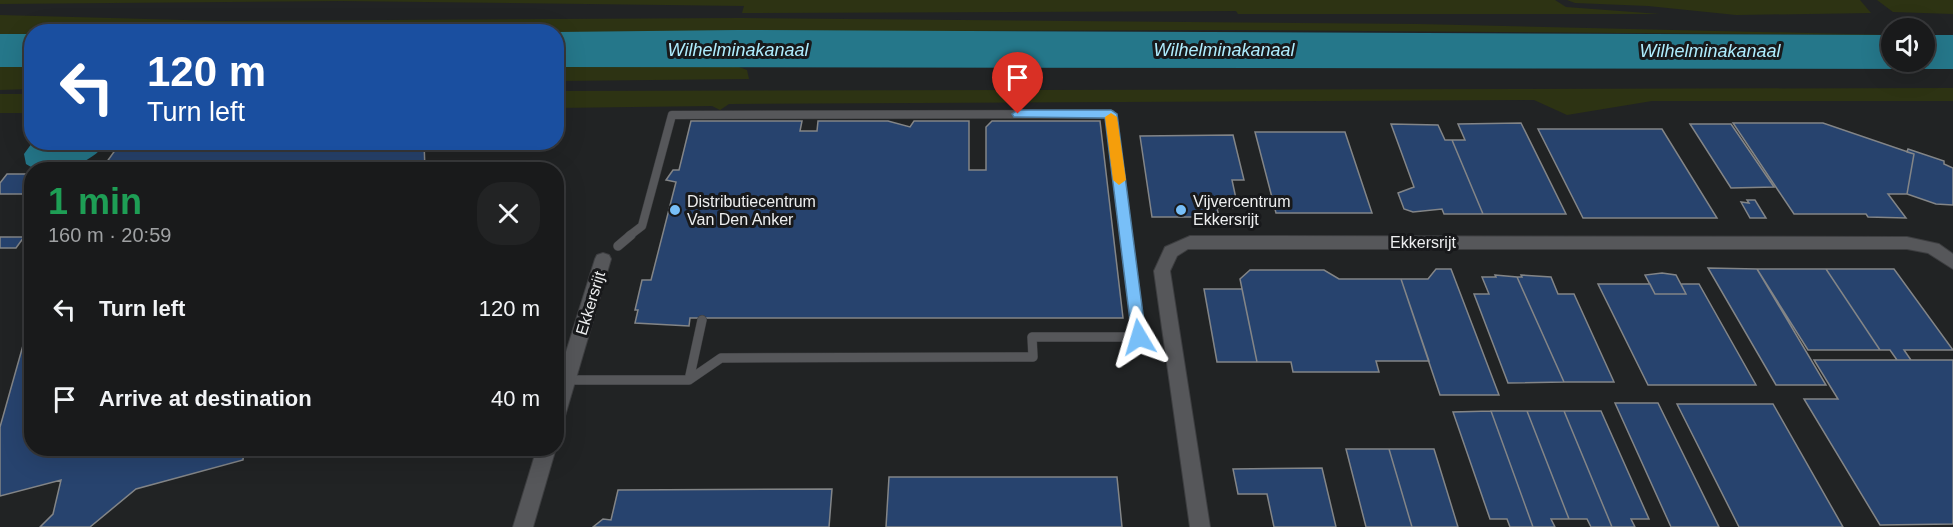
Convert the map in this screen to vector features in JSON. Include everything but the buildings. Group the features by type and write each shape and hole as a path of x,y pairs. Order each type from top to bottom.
{"street":[{"name":"Ekkersrijt","path":"1200,527 1162,271 1166,254 1174,246 1190,242 1907,243 1933,248 1953,263"},
{"name":"Ekkersrijt","path":"564,390 603,259"},
{"path":"524,527 545,456"}],"lane":[{"path":"567,380 689,380 721,358 1033,357 1032,337 1139,337 1111,114 672,115 642,226 618,246"},
{"path":"689,380 702,320"}],"green space":[{"path":"0,0 1555,0 1566,7 1660,14 1238,14 1236,11 742,13 744,6 341,1 0,4"},
{"path":"1567,0 1860,0 1871,13 1736,15 1648,6 1575,3"},
{"path":"1877,0 1953,0 1953,14 1893,12"},
{"path":"0,15 221,21 741,18 1418,24 1881,35 1230,30 564,32 564,24 24,24 24,34 0,34"},
{"path":"0,67 24,67 24,89 0,90"},
{"path":"564,67 739,67 747,70 749,79 564,81"},
{"path":"1953,88 1953,101 1652,101 1567,115 1534,100 729,104 720,110 712,106 564,108 564,91"},
{"path":"0,94 24,94 24,113 0,113"}],"water":[{"name":"Wilhelminakanaal","path":"737,30 1881,35 1881,69 564,67 564,32"},
{"path":"0,34 24,34 24,67 0,67"},
{"path":"1935,35 1953,35 1953,69 1935,69"},
{"path":"27,150 100,150 83,162 26,162 24,154"}],"slow traffic":[{"path":"1111,117 1119,180"}],"place":[{"name":"Distributiecentrum Van Den Anker","path":"675,210"},
{"name":"Vijvercentrum Ekkersrijt","path":"1181,210"}],"route":[{"path":"1018,114 1111,114 1139,337"}]}
